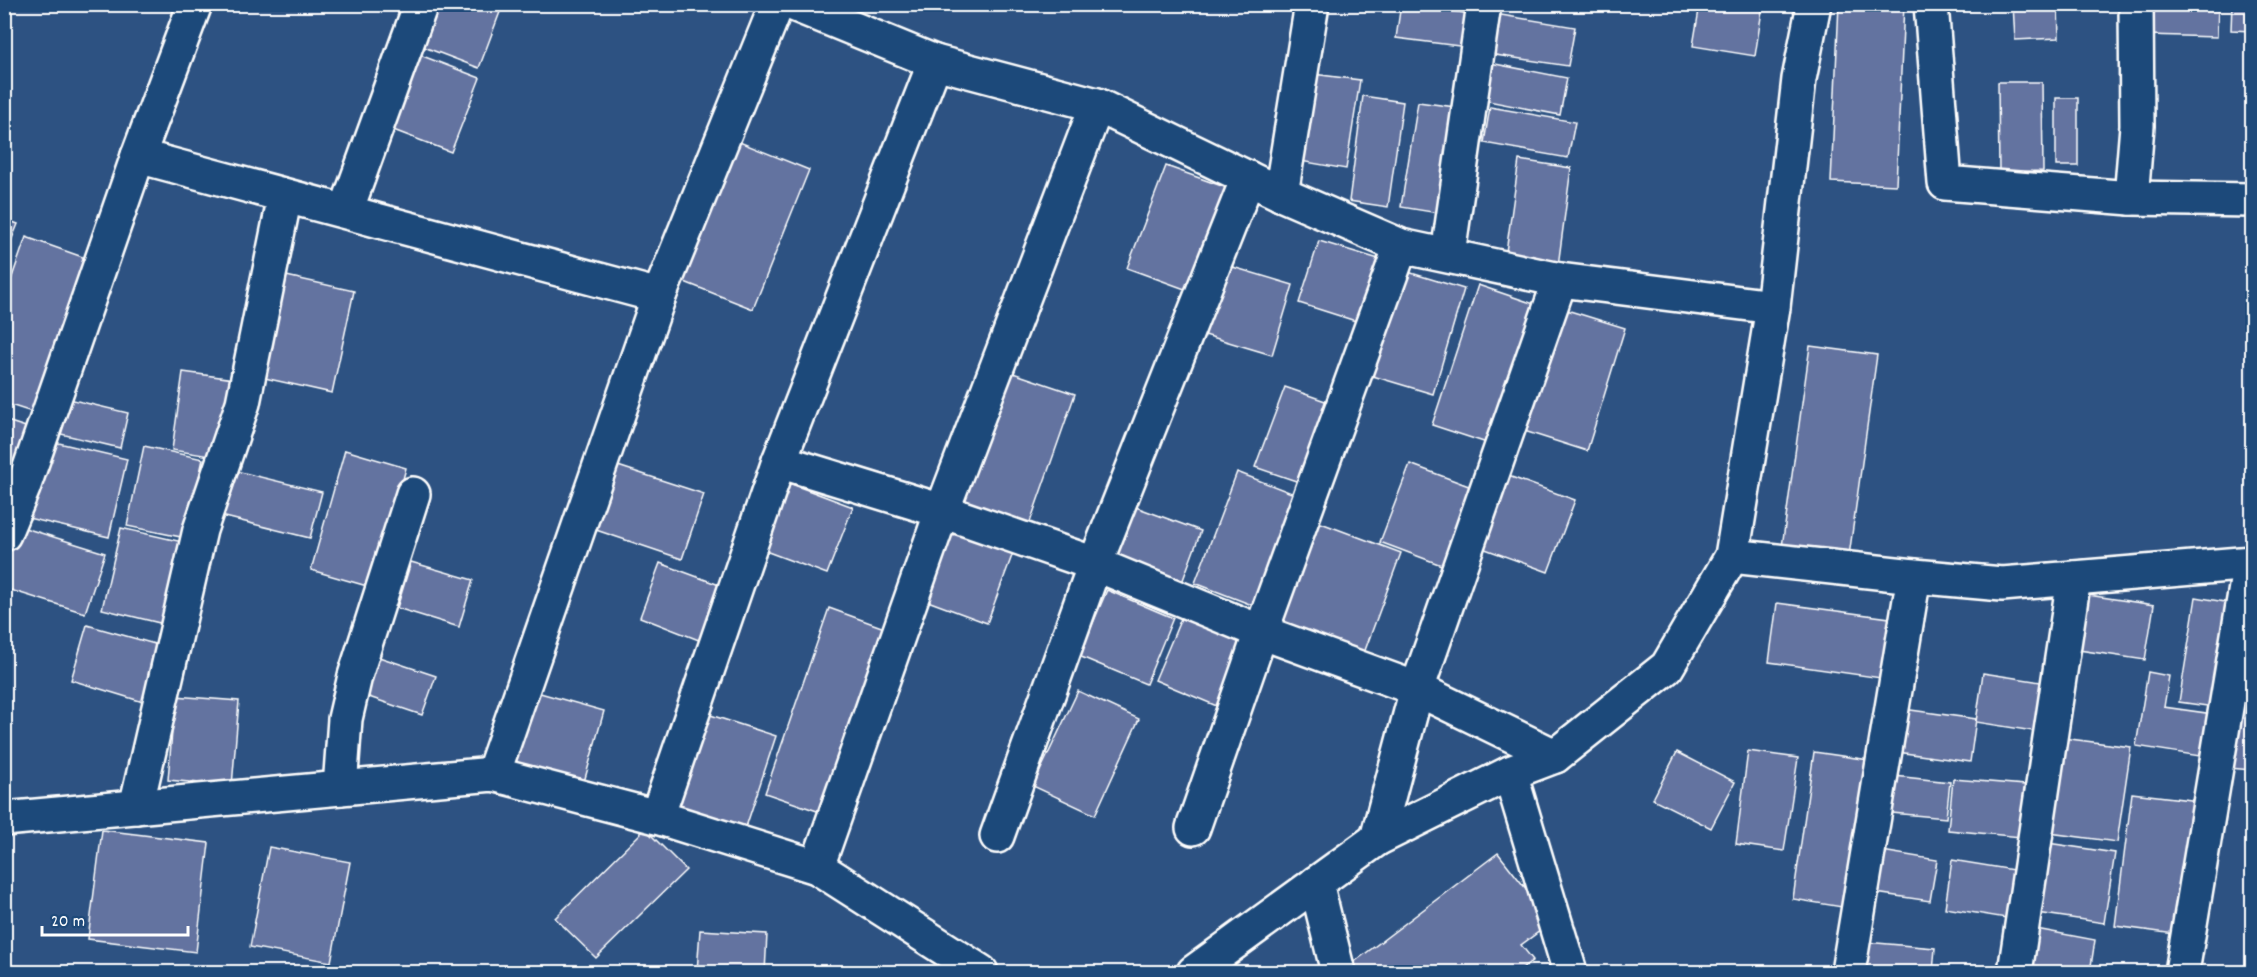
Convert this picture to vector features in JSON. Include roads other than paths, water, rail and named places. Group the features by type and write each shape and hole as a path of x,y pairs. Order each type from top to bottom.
{"street":[{"path":"4,534 27,477 138,156 195,4"},
{"path":"346,211 421,4"},
{"path":"493,774 659,296 777,4"},
{"path":"793,4 935,62 1097,105 1281,194 1401,246 1448,254 1560,280 1773,307"},
{"path":"1281,194 1312,4"},
{"path":"1448,254 1484,4"},
{"path":"1194,972 1377,839 1510,772 1554,756 1667,667 1732,556 1773,307 1798,79 1814,4"},
{"path":"1931,4 1945,183 2131,198 2253,200"},
{"path":"2131,198 2137,126 2136,4"},
{"path":"657,817 779,461 935,62"},
{"path":"817,867 942,511 1097,105"},
{"path":"138,156 659,296"},
{"path":"997,836 1095,564 1248,178"},
{"path":"136,807 200,530 243,403 285,196"},
{"path":"1193,828 1261,632 1401,246"},
{"path":"1377,839 1417,689 1560,280"},
{"path":"779,461 942,511 1095,564 1261,632 1417,689 1554,756"},
{"path":"340,788 345,719 355,676 413,494"},
{"path":"1732,556 2002,584 2251,563 2182,972"},
{"path":"1848,972 1914,576"},
{"path":"2015,972 2074,578"},
{"path":"1510,772 1570,972"},
{"path":"4,819 493,774 657,817 817,867 981,972"},
{"path":"1316,883 1338,972"}]}
